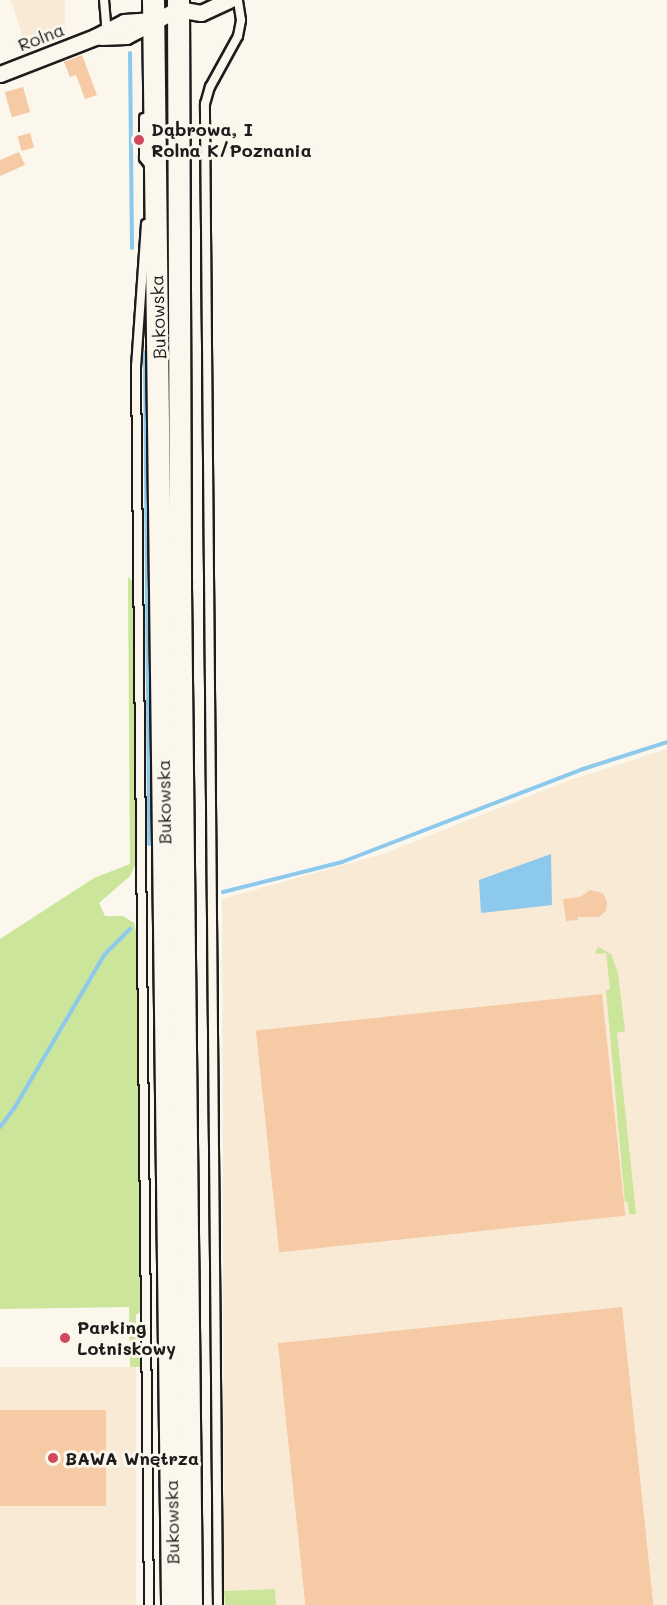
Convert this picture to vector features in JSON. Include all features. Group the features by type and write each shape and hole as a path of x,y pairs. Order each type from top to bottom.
{"main road":[{"name":"Bukowska","path":"180,3 180,586 191,1605"},
{"name":"Bukowska","path":"153,10 163,620 172,1605"}],"street":[{"path":"180,3 201,13 229,0"},
{"name":"Rolna","path":"0,74 95,37 111,33 134,33 153,10 180,3"}],"lane":[{"path":"105,0 106,24 111,33"},
{"path":"218,1605 205,104 210,87 238,36 241,20 238,0"},
{"path":"149,1605 136,366 147,205 155,172"}],"shaded area":[{"path":"11,0 65,0 65,38 59,41 54,35 45,32 30,43 31,51 28,54"},
{"path":"667,749 667,1605 276,1605 274,1589 224,1591 222,899 383,854 567,781"},
{"path":"0,1367 136,1367 136,1605 0,1605"}],"green space":[{"path":"128,577 133,582 136,863 130,876 99,903 105,916 123,916 134,923 137,935 140,1312 136,1315 136,1350 141,1352 141,1367 130,1367 129,1307 0,1309 0,939 94,878 130,864"},
{"path":"598,947 611,954 618,973 625,1031 617,1033 636,1214 629,1214 628,1202 625,1202 606,990 610,989 606,953 595,954"},
{"path":"275,1589 276,1605 225,1605 224,1591"}],"water":[{"path":"551,854 552,905 481,913 479,880"}],"building":[{"path":"82,55 97,95 85,99 76,75 70,77 64,62"},
{"path":"23,87 30,112 12,117 5,92"},
{"path":"30,133 34,147 22,151 18,137"},
{"path":"19,152 25,165 0,176 0,160"},
{"path":"590,890 603,893 607,902 606,911 599,917 578,917 578,920 566,921 563,899 580,897"},
{"path":"602,994 625,1216 279,1252 256,1030"},
{"path":"622,1307 653,1605 305,1605 278,1343"},
{"name":"BAWA Wnętrza","path":"0,1410 106,1410 106,1506 0,1506"}],"waterway":[{"path":"130,53 132,248"},
{"path":"145,352 149,844"},
{"path":"223,892 342,862 583,769 667,742"},
{"path":"0,1127 15,1107 104,955 130,929"}],"place":[{"name":"Dąbrowa, I Rolna K/Poznania","path":"139,140"},
{"name":"Parking Lotniskowy","path":"65,1338"},
{"name":"BAWA Wnętrza","path":"53,1458"}]}
